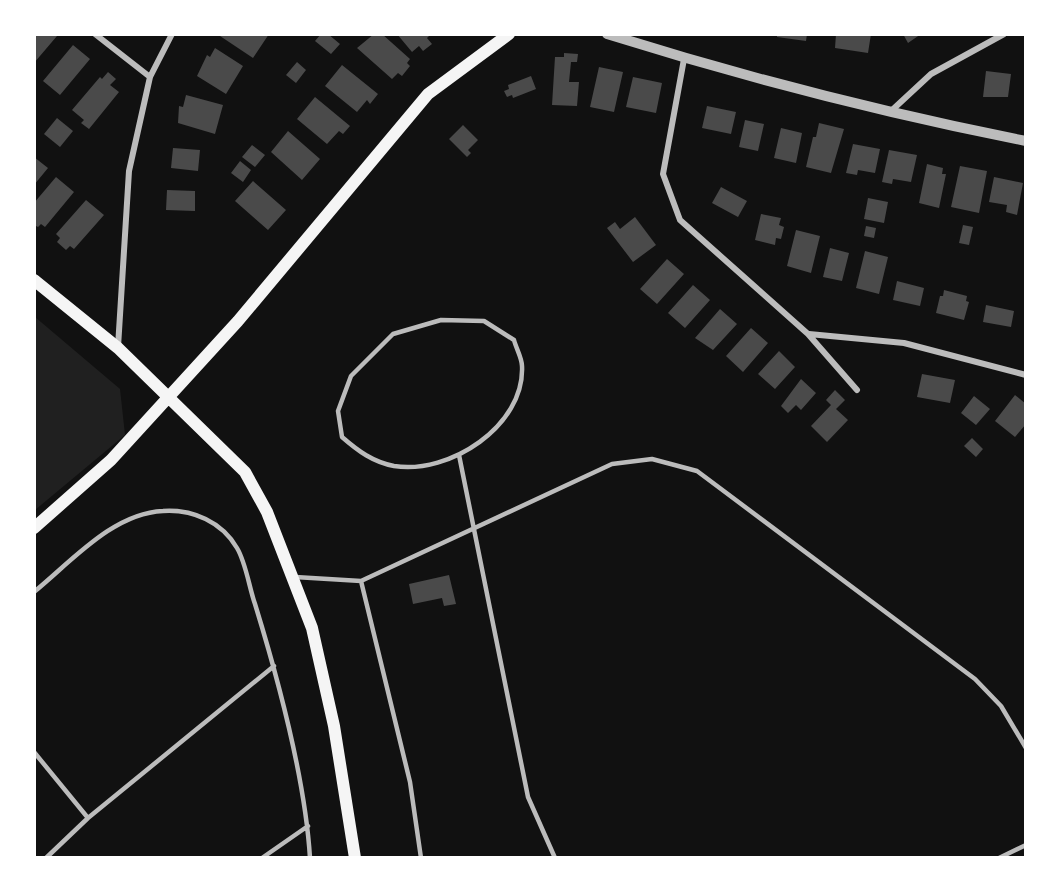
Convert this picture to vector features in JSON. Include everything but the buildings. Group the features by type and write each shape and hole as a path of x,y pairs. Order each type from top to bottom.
{"main road":[{"path":"34,528 111,460 166,397 238,321 428,94 509,34"},
{"path":"34,280 118,348 245,472 267,512 312,628 329,704 355,858"}],"street":[{"path":"95,34 150,76"},
{"path":"118,348 129,171 150,76 172,34"},
{"path":"607,34 684,58 889,112 1026,141"},
{"path":"889,112 931,74 1004,34"},
{"path":"684,58 663,174 680,220 808,334 857,390"},
{"path":"808,334 904,343 1026,375"}],"lane":[{"path":"441,320 484,321 514,340 522,366 516,400 494,431 459,455 427,465 395,466 365,456 342,437 338,411 351,376 393,334 441,320"},
{"path":"459,455 528,797 555,858"},
{"path":"292,577 361,581 475,530 612,464 652,459 697,471 975,679 1001,706 1026,748"},
{"path":"34,592 102,536 129,519 163,511 193,514 218,525 237,548 274,666 308,826 310,858"},
{"path":"361,581 410,782 421,858"},
{"path":"46,858 88,818 274,666"},
{"path":"34,752 88,818"},
{"path":"262,858 308,826"},
{"path":"999,858 1026,845"}],"shaded area":[{"path":"35,317 120,389 125,435 35,510"}]}
